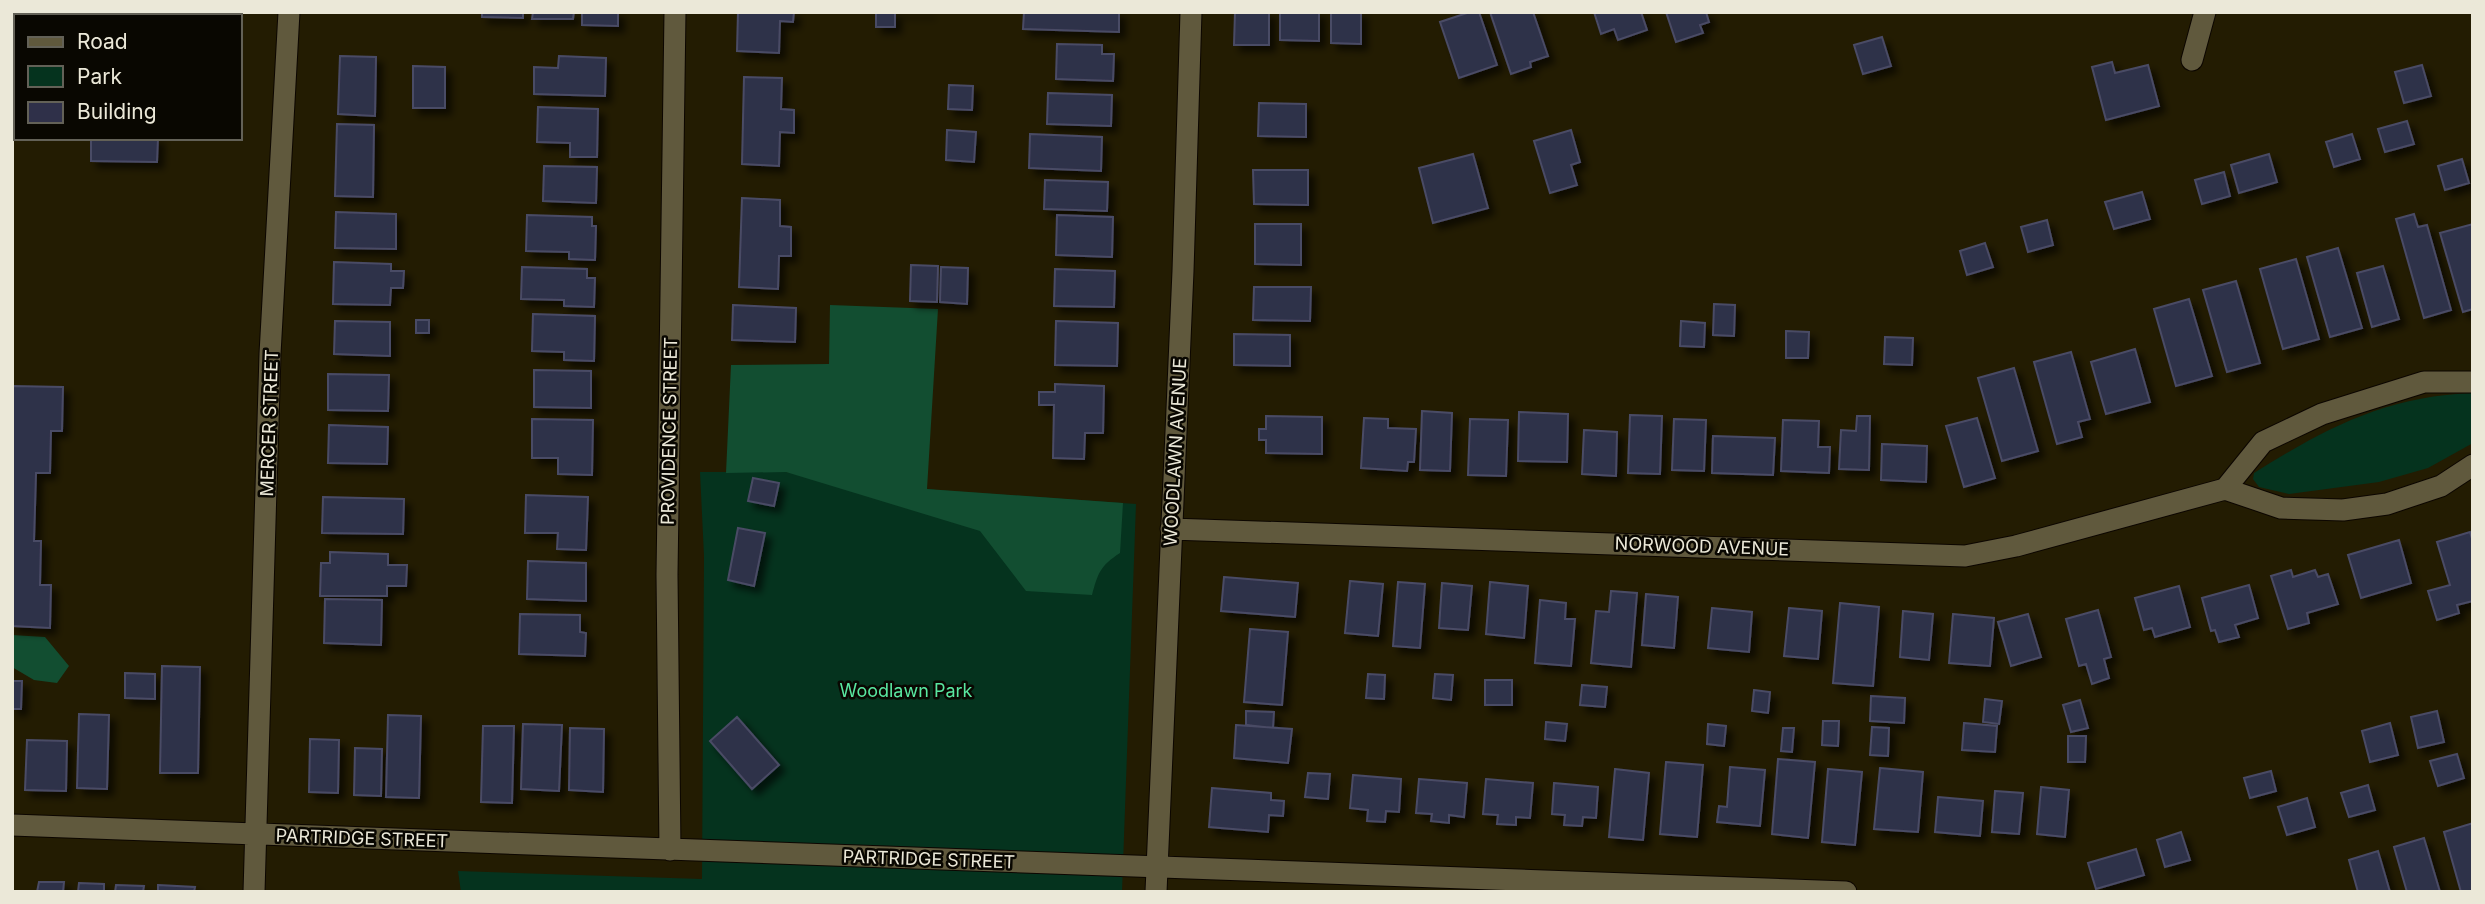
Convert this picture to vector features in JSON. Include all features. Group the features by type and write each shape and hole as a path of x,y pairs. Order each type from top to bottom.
{"street":[{"name":"MERCER STREET","path":"254,892 270,355 289,12"},
{"name":"PROVIDENCE STREET","path":"670,850 667,575 676,12"},
{"name":"WOODLAWN AVENUE","path":"1156,892 1183,271 1191,12"},
{"path":"2192,60 2205,12"},
{"path":"2473,382 2424,382 2322,414 2263,442 2225,489 2281,508 2343,510 2388,504 2441,486 2473,465"},
{"name":"NORWOOD AVENUE","path":"1171,529 1965,556 2016,546 2225,489"},
{"name":"PARTRIDGE STREET","path":"12,825 1846,892"}],"green space":[{"path":"830,305 938,309 927,489 1123,503 1120,553 1101,571 1092,595 1026,591 980,531 786,472 726,473 731,365 829,364"},
{"path":"2473,393 2473,443 2428,468 2379,482 2289,494 2259,487 2253,479 2254,473 2306,442 2358,417 2412,400"},
{"name":"Woodlawn Park","path":"700,472 786,472 937,490 1136,504 1122,892 461,892 458,871 702,879 704,556"},
{"path":"12,635 45,637 69,666 57,683 34,680 12,667"}],"building":[{"path":"72,12 160,12 160,14"},
{"path":"482,12 523,12 523,18 482,17"},
{"path":"533,12 574,12 573,19 532,19"},
{"path":"582,12 618,12 618,26 582,25"},
{"path":"738,12 794,12 793,22 780,21 779,53 737,51"},
{"path":"876,12 895,12 895,27 876,27"},
{"path":"1024,12 1119,12 1119,32 1023,29"},
{"path":"1235,12 1269,12 1269,45 1234,45"},
{"path":"1280,12 1319,12 1319,41 1280,40"},
{"path":"1331,12 1361,12 1361,44 1331,43"},
{"path":"1470,12 1479,12 1497,65 1459,78 1440,22"},
{"path":"1490,12 1533,12 1548,56 1530,62 1531,67 1511,74"},
{"path":"1594,12 1641,12 1647,30 1618,40 1614,29 1601,34"},
{"path":"1666,12 1706,12 1709,22 1700,25 1703,33 1676,42"},
{"path":"12,30 14,30 14,82"},
{"path":"1882,37 1891,66 1863,74 1854,45"},
{"path":"1057,44 1102,45 1102,54 1114,54 1113,81 1056,79"},
{"path":"340,56 376,57 375,116 338,114"},
{"path":"559,56 606,58 605,96 534,94 534,67 558,68"},
{"path":"2112,62 2115,73 2148,65 2159,106 2106,120 2092,67"},
{"path":"2422,65 2431,96 2404,103 2395,72"},
{"path":"413,66 445,67 445,108 413,108"},
{"path":"744,77 782,78 781,109 794,110 794,133 780,132 779,166 742,164"},
{"path":"949,85 973,86 972,110 948,109"},
{"path":"1048,93 1112,95 1111,126 1047,124"},
{"path":"1259,103 1306,104 1306,137 1258,136"},
{"path":"538,107 598,109 597,157 570,157 570,143 537,142"},
{"path":"2407,121 2414,144 2385,152 2378,129"},
{"path":"337,124 374,125 373,197 335,196"},
{"path":"947,130 976,132 974,162 946,160"},
{"path":"1571,130 1580,162 1571,165 1577,185 1550,193 1534,141"},
{"path":"1030,134 1102,137 1101,171 1029,168"},
{"path":"2352,134 2360,159 2334,167 2326,142"},
{"path":"91,140 158,140 157,162 91,161"},
{"path":"1473,154 1488,208 1433,223 1419,168"},
{"path":"2269,154 2277,182 2239,193 2231,165"},
{"path":"2462,159 2469,183 2445,190 2438,166"},
{"path":"544,166 597,167 596,203 543,201"},
{"path":"1253,170 1308,170 1308,205 1254,204"},
{"path":"2224,172 2230,196 2202,204 2195,180"},
{"path":"1045,180 1108,182 1107,211 1044,209"},
{"path":"2142,192 2150,219 2114,229 2105,202"},
{"path":"742,198 780,200 780,226 791,227 791,256 779,256 778,289 739,287"},
{"path":"336,212 396,214 396,249 335,248"},
{"path":"2414,214 2418,227 2427,225 2451,310 2424,318 2396,219"},
{"path":"527,215 592,217 592,226 596,226 595,260 569,259 569,252 526,251"},
{"path":"1057,215 1113,217 1112,257 1056,255"},
{"path":"2047,220 2053,245 2028,252 2021,227"},
{"path":"1255,224 1301,224 1301,265 1255,264"},
{"path":"2473,224 2473,309 2463,312 2440,233"},
{"path":"1985,243 1993,267 1967,275 1960,251"},
{"path":"2338,248 2362,328 2330,337 2307,257"},
{"path":"2296,259 2319,339 2283,349 2260,269"},
{"path":"334,262 391,264 391,271 404,271 403,288 391,288 390,305 333,304"},
{"path":"911,265 938,266 937,302 910,301"},
{"path":"2383,266 2399,319 2372,327 2357,273"},
{"path":"522,267 587,269 587,278 595,278 594,307 564,306 564,300 521,299"},
{"path":"941,267 968,268 967,304 940,302"},
{"path":"1055,269 1115,271 1114,307 1054,306"},
{"path":"2236,281 2260,363 2227,372 2203,290"},
{"path":"1254,287 1311,287 1310,321 1253,320"},
{"path":"2189,299 2212,376 2176,386 2154,309"},
{"path":"1714,304 1735,305 1734,336 1713,335"},
{"path":"733,305 796,308 795,342 732,340"},
{"path":"533,314 595,316 594,361 564,360 564,352 532,351"},
{"path":"416,320 429,320 429,333 416,333"},
{"path":"335,321 390,322 390,356 334,354"},
{"path":"1056,321 1118,323 1117,366 1055,365"},
{"path":"1681,321 1705,323 1704,347 1680,346"},
{"path":"1786,331 1809,332 1808,358 1786,358"},
{"path":"1234,334 1290,335 1290,366 1234,365"},
{"path":"1885,337 1913,338 1912,365 1884,364"},
{"path":"2135,349 2150,402 2106,414 2091,362"},
{"path":"2071,352 2090,419 2078,422 2082,437 2057,444 2034,362"},
{"path":"2014,368 2038,451 2002,461 1978,378"},
{"path":"534,370 591,371 591,408 534,407"},
{"path":"328,374 389,375 388,411 328,410"},
{"path":"1055,384 1104,386 1103,433 1085,433 1084,459 1053,458 1054,405 1039,405 1039,392 1055,392"},
{"path":"12,386 63,387 62,431 51,431 50,473 36,473 34,541 41,541 40,585 51,585 50,628 12,626"},
{"path":"1422,411 1452,413 1450,471 1420,470"},
{"path":"1519,412 1568,414 1567,462 1518,461"},
{"path":"1630,415 1662,416 1660,474 1628,473"},
{"path":"1266,416 1322,417 1322,454 1266,453 1266,440 1259,440 1259,429 1266,429"},
{"path":"1857,416 1870,416 1869,470 1839,469 1841,430 1856,431"},
{"path":"1364,418 1388,419 1388,428 1416,429 1414,462 1408,462 1407,471 1361,468"},
{"path":"1977,418 1995,478 1964,487 1946,426"},
{"path":"532,419 593,420 592,475 558,474 558,458 532,458"},
{"path":"1470,419 1508,420 1506,476 1468,475"},
{"path":"1674,419 1706,420 1704,471 1672,470"},
{"path":"1783,420 1819,421 1818,447 1830,447 1829,473 1781,471"},
{"path":"329,425 388,427 387,464 328,463"},
{"path":"1584,430 1617,432 1616,476 1582,474"},
{"path":"1713,436 1775,438 1773,475 1712,473"},
{"path":"1882,444 1927,446 1926,482 1881,480"},
{"path":"753,478 779,483 774,506 748,501"},
{"path":"526,495 588,497 586,550 557,549 558,533 525,533"},
{"path":"323,497 404,499 403,534 322,533"},
{"path":"738,528 765,533 754,586 728,580"},
{"path":"2470,532 2473,542 2473,601 2457,605 2459,613 2437,620 2428,591 2450,585 2437,542"},
{"path":"2399,540 2411,583 2361,598 2348,555"},
{"path":"330,552 388,554 388,565 407,565 406,586 387,586 387,596 320,596 321,563 330,563"},
{"path":"528,561 586,563 586,601 527,599"},
{"path":"2291,570 2293,577 2315,570 2318,577 2328,574 2338,604 2307,613 2309,623 2288,629 2271,576"},
{"path":"1224,577 1298,583 1295,617 1221,611"},
{"path":"1350,581 1383,584 1378,636 1345,633"},
{"path":"1398,582 1425,584 1420,648 1393,646"},
{"path":"1490,582 1528,586 1524,638 1486,634"},
{"path":"1442,583 1472,586 1468,630 1439,628"},
{"path":"2249,585 2258,618 2235,625 2239,637 2219,642 2215,630 2211,631 2202,598"},
{"path":"2179,586 2190,627 2155,637 2152,628 2144,630 2135,598"},
{"path":"1611,591 1637,593 1631,667 1591,663 1596,611 1609,612"},
{"path":"1646,594 1678,597 1674,648 1642,645"},
{"path":"325,599 382,600 381,645 324,643"},
{"path":"1540,600 1566,603 1565,619 1575,619 1571,666 1535,663"},
{"path":"1840,603 1879,607 1873,686 1833,683"},
{"path":"1712,608 1752,612 1749,652 1708,648"},
{"path":"1789,608 1822,611 1818,659 1784,656"},
{"path":"2098,610 2111,657 2104,659 2109,678 2092,684 2086,664 2079,666 2066,619"},
{"path":"1903,611 1933,614 1929,660 1900,657"},
{"path":"520,614 580,615 580,632 586,633 585,656 519,654"},
{"path":"1953,614 1994,618 1990,666 1949,663"},
{"path":"2028,614 2041,657 2011,666 1998,622"},
{"path":"1250,629 1288,632 1282,705 1244,702"},
{"path":"162,666 200,667 198,773 160,773"},
{"path":"125,673 155,674 155,699 125,698"},
{"path":"1368,674 1385,675 1384,699 1366,698"},
{"path":"1435,674 1453,675 1451,700 1433,698"},
{"path":"1485,680 1512,680 1512,705 1485,705"},
{"path":"12,681 22,681 21,709 12,709"},
{"path":"1582,685 1607,687 1605,707 1580,705"},
{"path":"1754,690 1770,692 1768,713 1752,711"},
{"path":"1871,696 1905,698 1904,723 1870,721"},
{"path":"1985,699 2002,701 1999,724 1983,722"},
{"path":"2080,700 2088,728 2071,732 2063,705"},
{"path":"1246,711 1274,712 1273,728 1246,725"},
{"path":"2437,711 2444,742 2418,748 2411,717"},
{"path":"79,714 109,715 107,789 77,788"},
{"path":"388,715 421,716 419,798 386,797"},
{"path":"737,717 779,765 752,789 710,741"},
{"path":"1823,721 1839,721 1838,746 1822,745"},
{"path":"1546,722 1567,724 1565,741 1545,739"},
{"path":"1964,723 1997,726 1995,752 1962,750"},
{"path":"2390,723 2398,755 2370,762 2362,731"},
{"path":"523,724 562,725 559,791 521,789"},
{"path":"1708,724 1726,726 1724,746 1707,744"},
{"path":"1236,725 1292,729 1288,763 1234,758"},
{"path":"483,726 514,726 512,803 481,802"},
{"path":"1872,727 1889,728 1888,756 1870,755"},
{"path":"570,728 604,729 603,792 569,790"},
{"path":"1783,728 1794,728 1792,752 1781,751"},
{"path":"2068,736 2086,736 2085,762 2068,762"},
{"path":"310,739 339,740 338,793 309,792"},
{"path":"27,740 67,741 66,791 25,790"},
{"path":"355,748 382,749 381,796 354,795"},
{"path":"2457,754 2464,778 2438,786 2430,761"},
{"path":"1778,759 1815,762 1808,838 1772,834"},
{"path":"1666,762 1703,765 1697,837 1660,834"},
{"path":"1730,767 1765,770 1760,826 1717,822 1719,806 1727,807"},
{"path":"1880,768 1923,772 1918,832 1874,829"},
{"path":"1615,769 1649,773 1643,840 1609,837"},
{"path":"1828,769 1862,772 1855,845 1822,842"},
{"path":"2271,771 2276,791 2250,798 2244,778"},
{"path":"1308,773 1330,774 1328,799 1305,797"},
{"path":"1353,775 1401,779 1399,812 1386,811 1385,822 1367,821 1368,810 1350,808"},
{"path":"1419,779 1467,783 1464,817 1449,815 1449,823 1431,821 1432,814 1416,813"},
{"path":"1486,779 1533,783 1530,818 1516,817 1516,825 1497,824 1498,815 1483,814"},
{"path":"1554,783 1598,787 1596,818 1583,817 1582,826 1564,825 1565,815 1552,814"},
{"path":"2368,785 2375,810 2349,817 2341,793"},
{"path":"2041,787 2069,790 2065,837 2037,834"},
{"path":"1212,788 1271,793 1271,800 1284,801 1283,816 1269,815 1268,832 1209,827"},
{"path":"1995,791 2023,793 2019,834 1992,832"},
{"path":"1938,797 1983,801 1980,836 1935,832"},
{"path":"2307,798 2315,827 2287,835 2278,807"},
{"path":"2473,823 2473,892 2461,892 2444,832"},
{"path":"2181,832 2190,860 2165,867 2157,840"},
{"path":"2424,838 2440,892 2407,892 2394,847"},
{"path":"2136,849 2144,875 2096,889 2088,863"},
{"path":"2378,851 2390,892 2358,892 2349,860"},
{"path":"39,882 64,882 63,892 37,892"},
{"path":"79,883 104,884 104,892 78,892"},
{"path":"116,885 144,886 143,892 115,892"},
{"path":"158,885 195,887 194,892 158,892"}]}
